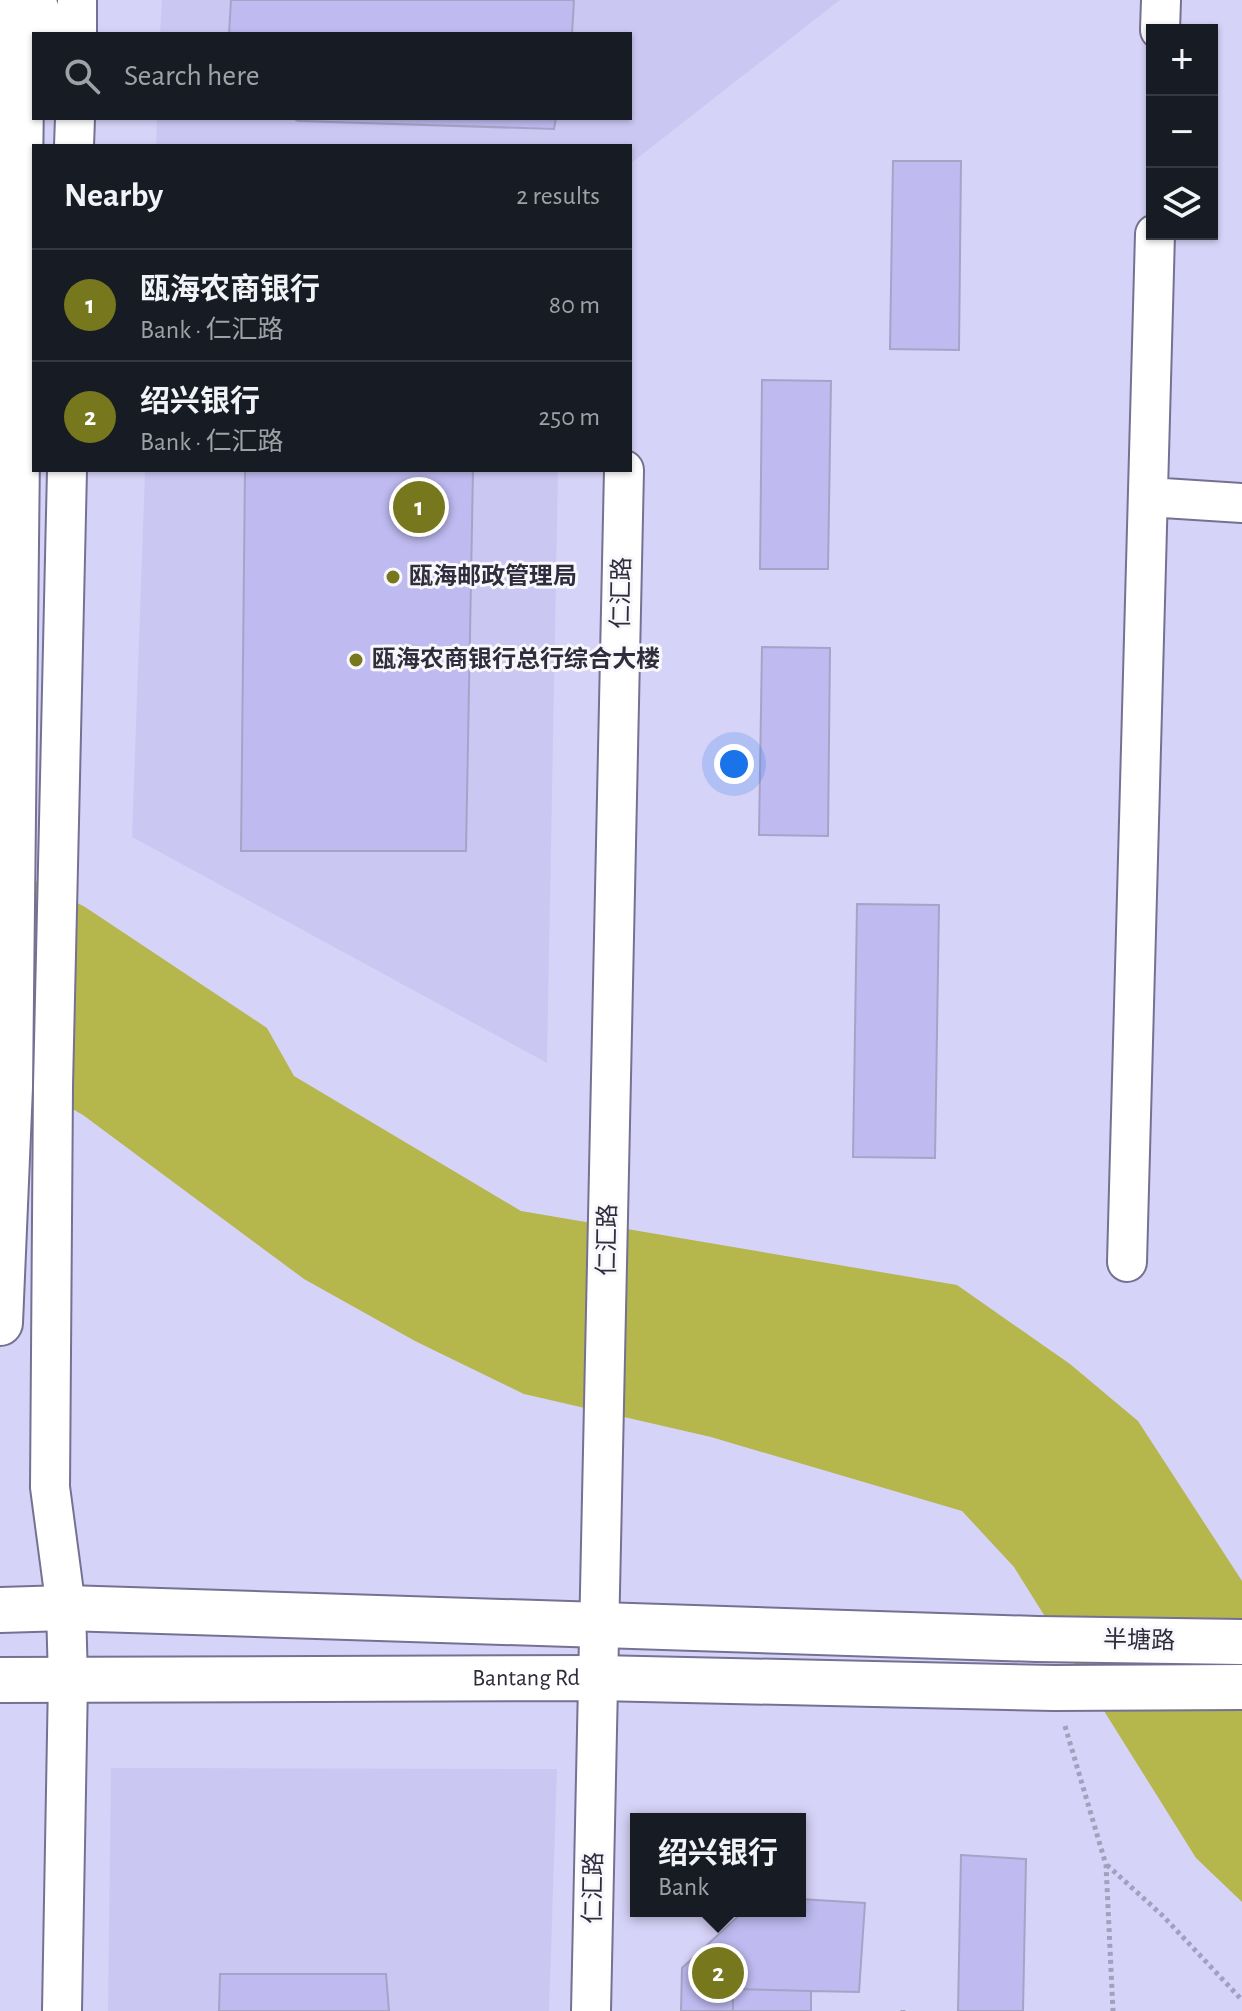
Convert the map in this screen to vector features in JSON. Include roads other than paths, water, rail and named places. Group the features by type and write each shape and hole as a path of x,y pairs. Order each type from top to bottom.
{"main road":[{"path":"0,1323 10,1087 22,0"},
{"path":"0,1610 66,1608 599,1624"},
{"name":"半塘路","path":"599,1624 1037,1639 1242,1642"},
{"name":"Bantang Rd","path":"0,1680 598,1678 1054,1688"},
{"name":"半塘路","path":"1054,1688 1242,1687"}],"street":[{"path":"36,0 48,32"},
{"path":"77,0 77,32"},
{"path":"1160,24 1161,0"},
{"path":"74,144 75,120"},
{"path":"1127,1262 1155,240"},
{"path":"62,2011 68,1680 66,1608 50,1487 53,1086 67,472"},
{"name":"仁汇路","path":"591,2011 624,472"},
{"path":"1148,497 1242,503"}],"place":[{"name":"瓯海农商银行","path":"419,507"},
{"name":"瓯海邮政管理局","path":"393,577"},
{"name":"瓯海农商银行总行综合大楼","path":"356,660"},
{"name":"绍兴银行","path":"718,1973"}]}
